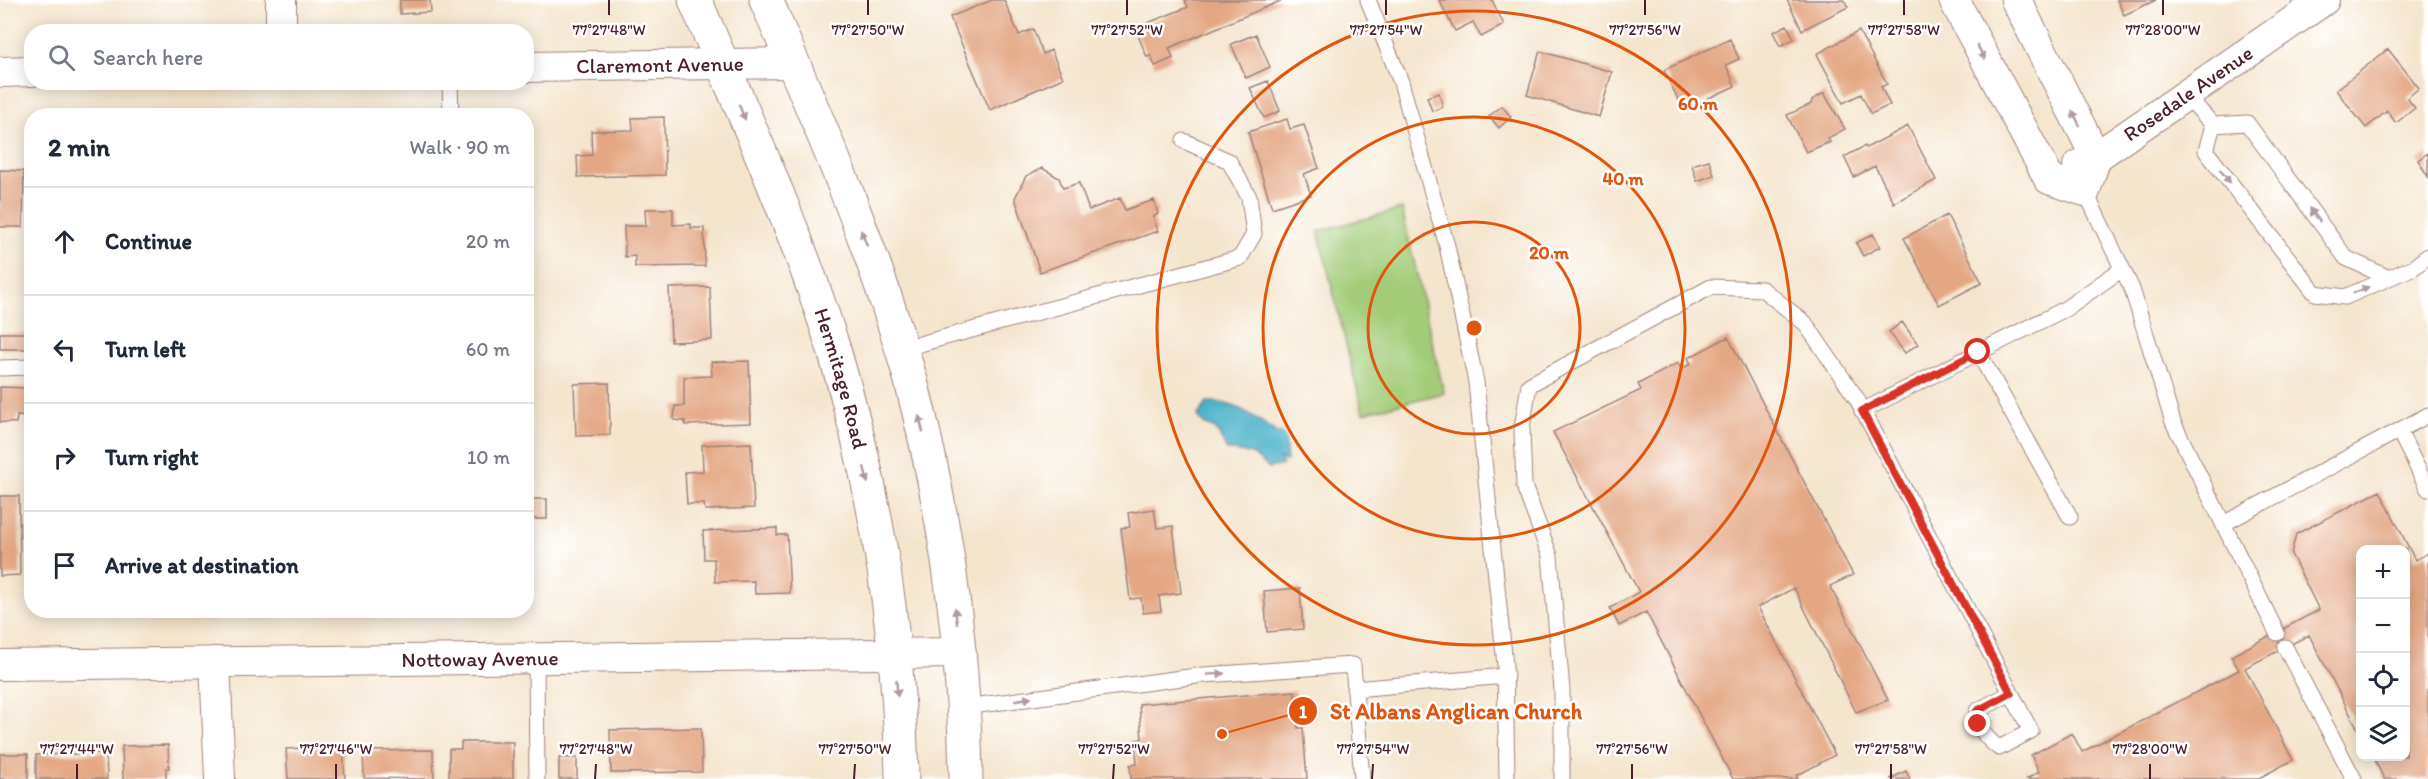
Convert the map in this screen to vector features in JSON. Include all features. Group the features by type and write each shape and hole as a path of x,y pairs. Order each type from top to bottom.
{"main road":[{"name":"Hermitage Road","path":"694,0 791,227 851,409 871,499 888,598 901,725 902,779"},
{"path":"766,0 849,196 901,349 926,443 939,506 961,653 965,707 966,779"}],"street":[{"path":"281,0 282,24"},
{"path":"1954,0 2049,180 2085,191 2096,158 2016,0"},
{"name":"Rosedale Avenue","path":"2049,180 2096,158 2324,0"},
{"name":"Claremont Avenue","path":"534,67 793,63"},
{"path":"0,72 24,71"},
{"name":"Nottoway Avenue","path":"0,665 961,653"},
{"path":"215,662 220,779"}],"lane":[{"path":"1368,0 1401,82 1447,246 1476,382 1506,676 1507,779"},
{"path":"450,90 451,108"},
{"path":"2186,95 2213,125"},
{"path":"2213,125 2247,123 2346,258 2389,278"},
{"path":"2213,125 2206,151 2315,292 2345,297 2414,267 2428,256"},
{"path":"901,349 1240,258 1254,234 1249,197 1229,160 1184,141"},
{"path":"2085,191 2132,289 2173,422 2277,633"},
{"path":"1862,411 2065,309 2122,269"},
{"path":"1562,779 1562,690 1550,556 1524,486 1522,428 1529,385 1711,287 1762,289 1805,324 1862,411 2011,693"},
{"path":"1978,352 2070,517"},
{"path":"0,368 24,367"},
{"path":"2223,524 2428,415"},
{"path":"2399,430 2428,489"},
{"path":"2285,647 2354,779"},
{"path":"536,657 537,779"},
{"path":"965,707 1204,675 1353,665 1362,779"},
{"path":"1354,689 1506,676"}],"green space":[{"path":"1402,209 1444,393 1363,413 1318,231"}],"water":[{"path":"1207,402 1236,407 1278,434 1281,432 1285,439 1287,461 1280,459 1283,465 1269,468 1252,454 1227,450 1216,429 1199,418 1198,415"}],"building":[{"path":"400,0 430,0 431,12 400,14"},
{"path":"992,0 1004,0 1019,35 1033,29 1043,54 1051,50 1063,78 990,110 950,17"},
{"path":"1185,0 1283,0 1169,48 1173,58 1155,66 1151,56 1147,57 1135,28 1188,7"},
{"path":"1439,0 1492,0 1504,25 1481,37 1473,22 1455,31"},
{"path":"1787,0 1844,0 1848,7 1802,30"},
{"path":"2117,0 2156,0 2124,15"},
{"path":"1787,25 1794,39 1780,46 1773,32"},
{"path":"1859,31 1887,84 1881,87 1890,105 1871,114 1861,94 1843,103 1817,54"},
{"path":"1256,34 1270,67 1246,78 1231,44"},
{"path":"1730,39 1739,59 1726,65 1735,86 1683,110 1664,70"},
{"path":"2388,49 2419,88 2407,98 2415,108 2396,123 2387,111 2366,128 2336,90"},
{"path":"1540,51 1612,72 1599,117 1527,95"},
{"path":"1268,81 1280,111 1264,118 1250,88"},
{"path":"1439,93 1443,107 1432,111 1427,97"},
{"path":"1824,93 1845,129 1828,138 1830,142 1806,152 1787,115 1811,104 1812,100"},
{"path":"1502,106 1511,117 1499,128 1489,116"},
{"path":"664,117 665,175 578,177 577,156 592,155 591,131 633,130 632,118"},
{"path":"1287,119 1290,129 1304,125 1319,168 1304,174 1311,195 1272,208 1248,132"},
{"path":"1908,126 1936,180 1894,203 1875,166 1854,177 1844,157"},
{"path":"2428,153 2428,177 2418,160"},
{"path":"1709,160 1714,175 1697,181 1692,165"},
{"path":"1042,168 1059,178 1063,188 1079,183 1089,210 1120,198 1125,210 1154,200 1158,214 1153,217 1158,231 1040,272 1015,198 1026,176"},
{"path":"0,170 24,171 23,227 0,227"},
{"path":"645,209 673,209 673,225 691,224 691,228 704,228 705,266 635,267 635,256 625,257 624,226 646,226"},
{"path":"1947,215 1982,283 1939,305 1904,238"},
{"path":"1873,234 1880,247 1863,256 1856,243"},
{"path":"710,287 712,340 671,342 669,288"},
{"path":"1902,322 1918,344 1905,353 1889,332"},
{"path":"0,333 24,333 24,349 0,349"},
{"path":"1728,337 1853,575 1830,586 1888,700 1856,712 1794,588 1758,607 1835,755 1796,776 1798,779 1733,779 1646,612 1619,626 1610,608 1639,592 1553,432 1641,390 1638,384 1678,363 1681,369 1691,364 1688,358"},
{"path":"749,361 751,423 685,425 685,421 674,420 675,406 684,406 684,377 712,376 711,362"},
{"path":"609,383 610,435 576,436 574,384"},
{"path":"0,387 24,388 24,417 17,416 16,423 0,422"},
{"path":"751,443 754,508 705,510 704,504 687,504 685,472 703,471 702,445"},
{"path":"2380,491 2407,545 2356,545 2356,725 2309,635 2245,668 2293,760 2257,779 2026,779 2039,772 2031,755 2072,733 2082,752 2239,670 2231,656 2319,610 2291,554 2296,534"},
{"path":"0,496 19,496 20,575 0,576"},
{"path":"534,499 547,499 547,519 534,519"},
{"path":"1154,509 1157,528 1173,526 1181,593 1159,596 1161,611 1143,613 1141,598 1130,599 1121,528 1130,527 1128,513"},
{"path":"777,528 777,535 787,535 790,593 755,594 754,581 715,582 714,559 704,559 703,531"},
{"path":"2410,550 2415,560 2428,553 2428,779 2384,779 2375,761 2410,761"},
{"path":"1300,588 1303,629 1267,632 1264,591"},
{"path":"1295,691 1298,728 1303,728 1307,779 1131,779 1130,765 1137,764 1135,740 1142,739 1139,704"},
{"path":"701,728 702,772 611,773 610,730"},
{"path":"461,742 513,742 513,779 449,779 449,749 461,749"},
{"path":"168,745 169,768 166,768 166,779 123,779 122,746"},
{"path":"343,746 345,779 288,779 286,749"},
{"path":"433,750 434,779 364,778 363,751"},
{"path":"106,753 107,779 36,779 36,755"},
{"path":"0,754 28,754 28,779 0,779"},
{"path":"559,758 577,758 577,779 559,779"},
{"path":"1906,771 1910,779 1890,779"}],"place":[{"name":"St Albans Anglican Church","path":"1222,734"}],"route":[{"path":"1978,352 1862,411 2011,693 1977,711 1978,724"}]}
